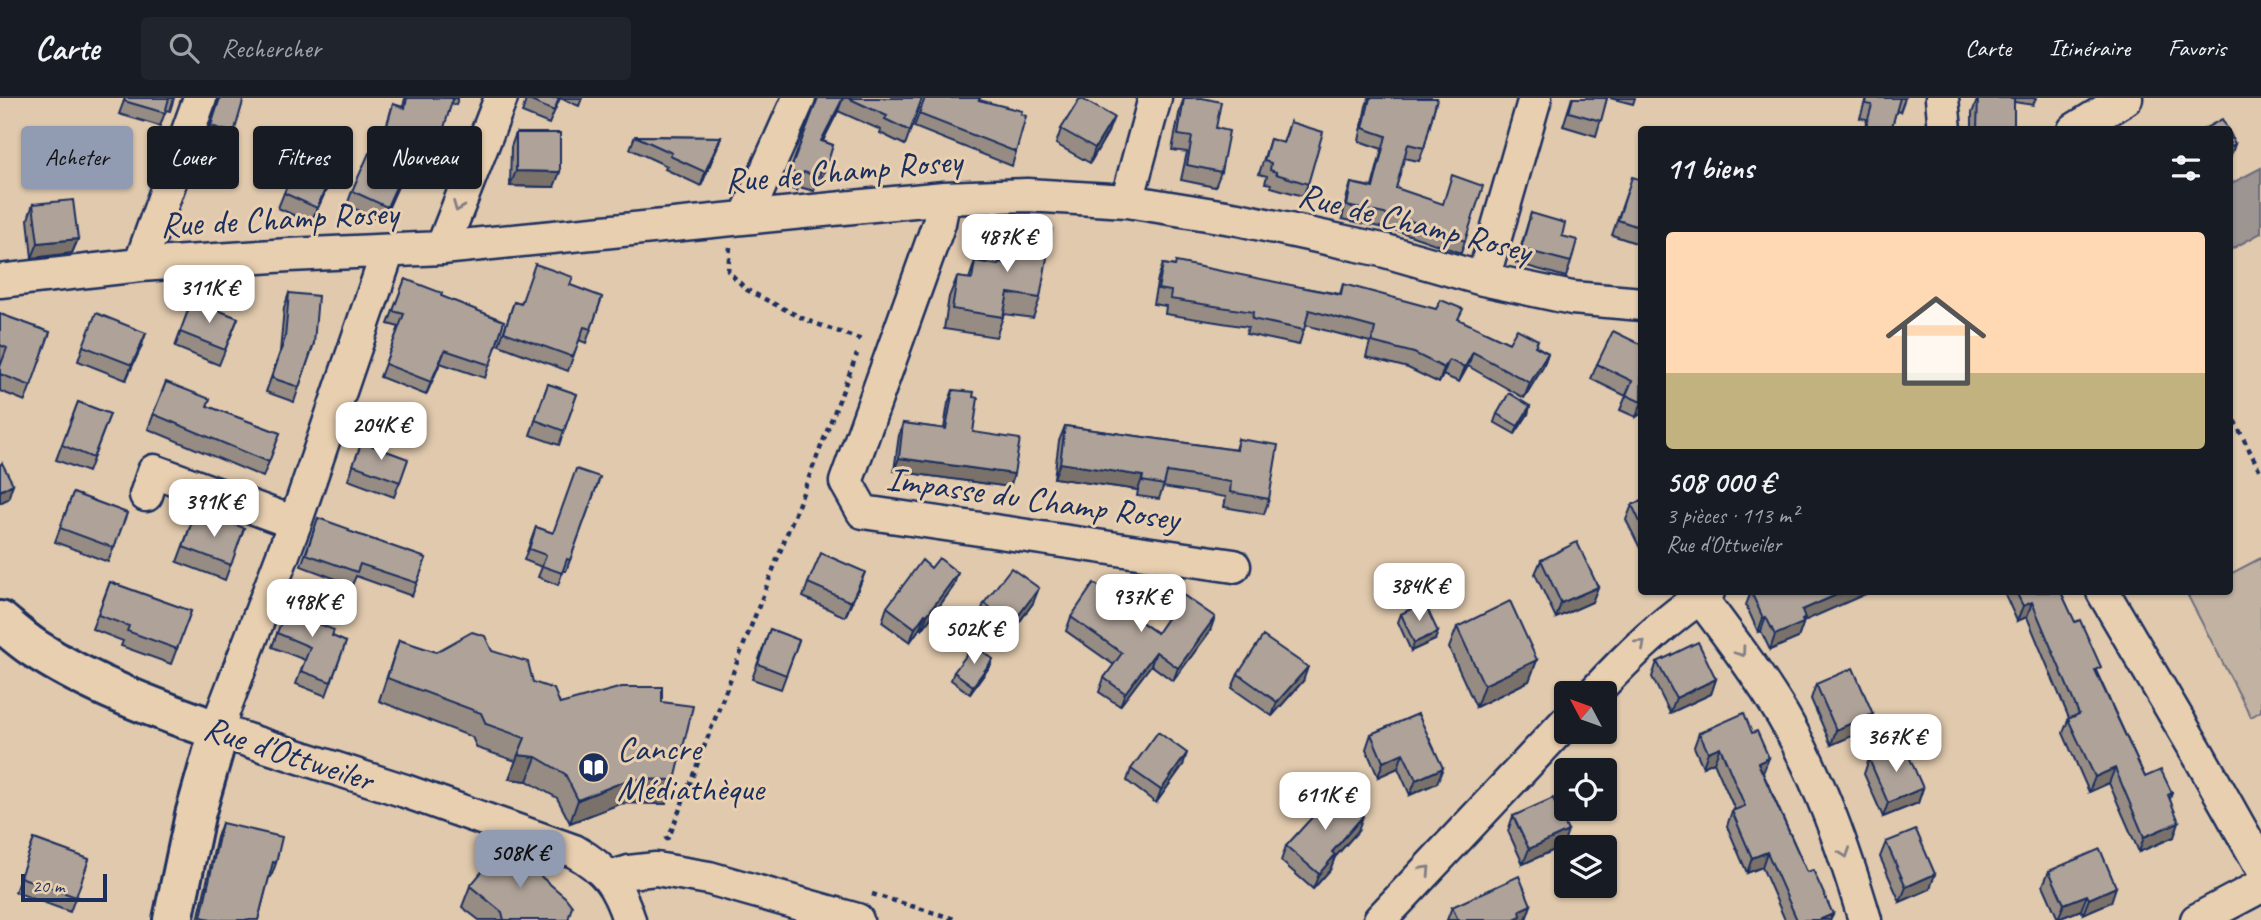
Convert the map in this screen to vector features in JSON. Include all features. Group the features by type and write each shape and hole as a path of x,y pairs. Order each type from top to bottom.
{"street":[{"path":"140,265 200,98"},
{"path":"442,248 501,98"},
{"path":"739,218 799,98"},
{"path":"1127,201 1155,98"},
{"path":"1483,279 1535,98"},
{"path":"1942,98 1945,126"},
{"path":"2080,126 2126,98"},
{"name":"Rue de Champ Rosey","path":"0,281 140,265 289,254 442,248 944,198 1027,195 1127,201 1238,219 1382,250 1483,279 1572,298 1638,304"},
{"name":"Impasse du Champ Rosey","path":"944,198 939,223 846,482 863,512 1234,566"},
{"path":"173,920 194,815 223,712 295,523 388,251"},
{"path":"146,495 154,471 295,523"},
{"path":"1605,681 1630,654 1703,595"},
{"path":"1705,595 1783,717 1817,784 1845,851 1865,920"},
{"path":"2105,595 2261,866"},
{"name":"Rue d'Ottweiler","path":"0,621 33,648 134,700 552,842 600,869"},
{"path":"1380,920 1554,735"},
{"path":"600,869 645,869 709,878 857,920"},
{"path":"600,869 620,893 629,920"},
{"path":"2197,920 2261,886"}],"path":[{"path":"645,869 648,850 669,837 862,340 806,320 747,290 728,271 739,218"},
{"path":"2233,418 2261,472"}],"shaded area":[{"path":"2261,168 2261,233 2233,248 2233,182"},
{"path":"2261,558 2261,711 2251,717 2188,596 2233,595 2233,572"}],"building":[{"path":"125,98 169,98 165,113 124,101"},
{"path":"220,98 244,98 236,126 211,126"},
{"path":"407,98 453,98 445,126 387,126 393,104 405,108"},
{"path":"527,98 559,98 554,111"},
{"path":"818,98 843,98 821,141 833,145 826,168 822,167 819,177 804,172 802,177 790,171"},
{"path":"848,98 922,98 910,131 885,119 887,116"},
{"path":"925,98 980,98 979,100 1022,111 1021,114 1026,116 1016,152 919,114"},
{"path":"1080,98 1114,117 1095,148 1061,129"},
{"path":"1184,98 1221,102 1216,128 1229,131 1221,172 1187,165 1192,137 1178,135"},
{"path":"1370,98 1437,98 1424,148 1408,144 1396,188 1443,204 1452,175 1483,186 1465,241 1403,218 1347,206 1351,183 1373,188 1386,136 1363,128"},
{"path":"1573,98 1607,98 1601,121 1569,112"},
{"path":"1867,98 1900,98 1892,126 1866,126 1872,105 1866,104"},
{"path":"1978,98 2014,98 2014,126 1977,126"},
{"path":"2222,119 2226,126 2209,126"},
{"path":"1290,122 1323,132 1308,184 1276,174 1270,170 1271,163 1264,161 1270,139 1284,143"},
{"path":"516,133 560,133 560,172 516,171"},
{"path":"635,136 721,137 705,172"},
{"path":"367,157 367,189 395,189 387,207 352,191"},
{"path":"1632,177 1638,179 1638,227 1618,220"},
{"path":"286,189 325,189 317,208 284,193"},
{"path":"73,200 78,239 38,243 33,204"},
{"path":"1531,213 1565,223 1562,236 1577,240 1571,262 1521,249"},
{"path":"1015,222 1052,229 1040,298 1008,293 1003,317 952,309 957,277 972,279 975,261 1007,264"},
{"path":"1176,262 1341,295 1343,284 1436,309 1441,300 1463,309 1458,319 1509,343 1517,329 1538,340 1535,346 1548,353 1530,383 1473,352 1465,367 1449,360 1444,368 1414,353 1372,342 1375,328 1309,310 1304,330 1252,319 1253,312 1170,299 1171,291 1158,289 1163,264 1175,266"},
{"path":"535,264 573,277 570,285 602,297 591,329 584,327 573,357 504,332 514,302 521,304"},
{"path":"405,279 504,321 490,365 445,350 431,382 385,364 404,314 393,311"},
{"path":"289,293 318,296 314,343 299,387 272,378 285,338"},
{"path":"192,300 238,318 225,350 180,332"},
{"path":"96,313 146,333 132,365 83,346"},
{"path":"0,314 50,332 31,386 0,374 7,348 0,345"},
{"path":"1613,331 1638,343 1638,401 1626,395 1632,381 1597,364"},
{"path":"166,382 210,399 207,406 280,433 269,462 153,414"},
{"path":"548,384 577,394 564,431 535,420"},
{"path":"953,390 974,392 973,397 978,398 973,432 1020,439 1014,474 899,458 903,423 946,429"},
{"path":"1509,393 1530,406 1518,426 1497,414"},
{"path":"78,402 110,414 93,458 62,445"},
{"path":"1065,426 1237,450 1238,439 1278,445 1269,499 1230,492 1231,482 1167,472 1164,485 1142,481 1143,476 1060,463"},
{"path":"362,442 408,459 400,482 353,465"},
{"path":"2,463 13,484 0,491 0,465"},
{"path":"576,469 600,477 570,560 567,559 562,573 542,566 546,555 529,549 536,527 553,533"},
{"path":"73,493 127,513 114,548 60,528"},
{"path":"1638,503 1638,518 1632,505"},
{"path":"194,516 219,525 221,519 244,528 231,565 183,547"},
{"path":"318,518 426,558 417,583 360,564 357,572 306,554"},
{"path":"1577,542 1598,587 1561,603 1541,560"},
{"path":"821,553 865,572 851,602 808,583"},
{"path":"939,558 958,573 915,628 887,607 922,560 931,568"},
{"path":"1011,568 1039,588 1012,624 984,603"},
{"path":"110,582 191,611 177,649 127,631 129,626 98,615"},
{"path":"1094,583 1119,601 1117,605 1157,633 1183,595 1215,617 1178,668 1156,652 1125,693 1104,678 1122,653 1071,617"},
{"path":"1752,595 1836,595 1802,610 1805,618 1803,623 1775,635 1766,617 1763,618"},
{"path":"2018,595 2062,595 2075,622 2080,620 2101,667 2095,670 2145,777 2161,770 2172,793 2168,795 2179,822 2144,837 2115,768 2095,777 2068,719 2079,714 2032,602 2023,606"},
{"path":"291,596 319,608 314,622 334,630 332,636 346,642 331,682 301,671 310,647 277,633"},
{"path":"1510,601 1537,660 1484,685 1457,627"},
{"path":"1424,602 1438,632 1414,643 1401,614"},
{"path":"770,629 799,640 786,675 758,664"},
{"path":"472,632 485,636 492,651 528,662 533,682 554,689 560,704 622,687 662,687 662,702 693,706 675,780 630,779 578,800 565,774 536,757 518,755 525,738 486,724 481,713 387,678 399,640 436,652"},
{"path":"1263,636 1308,667 1277,702 1238,674"},
{"path":"1698,642 1716,679 1676,698 1657,662"},
{"path":"974,645 993,659 973,686 954,672"},
{"path":"1853,668 1873,714 1836,730 1816,684"},
{"path":"1744,713 1752,733 1757,731 1769,758 1758,763 1807,872 1813,870 1833,914 1819,920 1797,920 1767,852 1752,858 1732,811 1745,806 1720,747 1708,752 1699,733"},
{"path":"1418,714 1443,768 1416,780 1403,753 1383,762 1371,734"},
{"path":"1158,732 1187,753 1161,790 1131,769"},
{"path":"1904,745 1923,788 1888,803 1869,759"},
{"path":"1336,791 1363,816 1332,852 1335,855 1319,874 1286,846"},
{"path":"1553,798 1554,821 1563,821 1568,831 1554,835 1554,837 1529,849 1513,816"},
{"path":"222,823 282,837 258,920 216,920 201,917"},
{"path":"1916,830 1935,874 1906,887 1886,842"},
{"path":"34,839 89,859 76,897 20,877"},
{"path":"504,845 565,897 572,906 568,920 504,920 502,912 470,886"},
{"path":"2100,849 2116,887 2089,899 2087,895 2064,904 2049,871"},
{"path":"1519,876 1531,905 1520,910 1521,916 1512,920 1458,920 1452,907"}],"place":[{"name":"Cancre Médiathèque","path":"594,768"}]}
